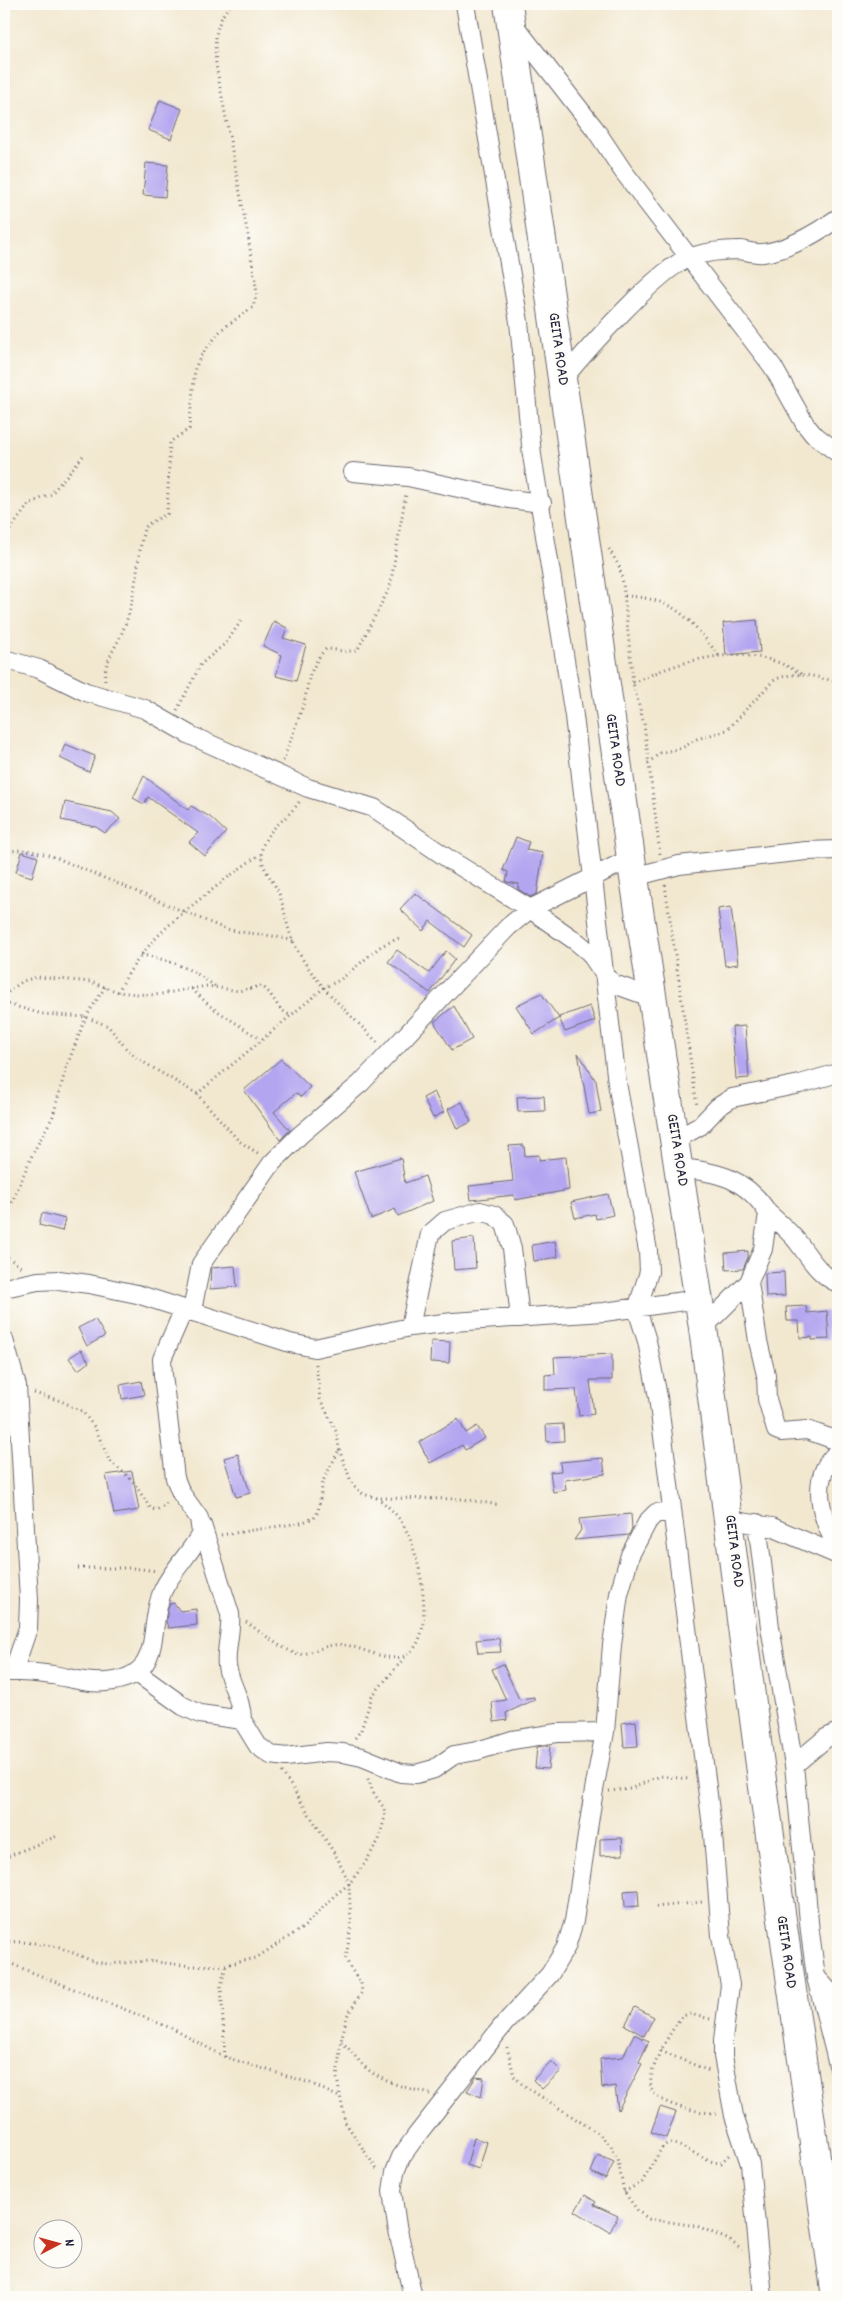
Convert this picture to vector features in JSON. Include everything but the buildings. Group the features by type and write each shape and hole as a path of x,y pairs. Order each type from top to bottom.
{"highway":[{"name":"GEITA ROAD","path":"509,12 632,868 699,1299 730,1520 765,1799 836,2297"}],"street":[{"path":"465,4 517,305 532,455 542,503 574,716 617,1082 648,1251 649,1272 637,1309 654,1373 706,1778 718,1900 730,1985 723,2040 726,2076 734,2116 750,2164 762,2264 763,2297"},
{"path":"509,12 539,59 596,129 623,171 773,367 806,424 814,434 838,453"},
{"path":"562,380 591,345 626,310 666,272 689,257 740,250 762,253 782,248 838,218"},
{"path":"353,472 408,477 509,499 542,503"},
{"path":"4,659 39,669 86,692 145,709 169,724 308,788 374,808 450,860 530,909 589,952 606,977 614,984 653,998"},
{"path":"606,1732 557,1733 512,1740 477,1751 454,1755 434,1769 416,1774 401,1773 362,1757 343,1753 327,1752 286,1757 271,1755 258,1746 242,1720 240,1701 231,1681 227,1663 231,1628 226,1602 204,1531 199,1518 181,1493 171,1455 162,1359 188,1310 201,1264 272,1163 300,1135 361,1083 483,952 530,909 592,879 632,868 662,869 679,865 806,851 838,850"},
{"path":"675,1140 700,1126 718,1107 732,1098 800,1084 838,1073"},
{"path":"680,1168 711,1171 731,1179 760,1199 768,1213 796,1240 818,1268 829,1279 838,1283"},
{"path":"410,1327 430,1234 445,1221 480,1211 494,1215 505,1224 512,1248 520,1318"},
{"path":"703,1328 750,1282 763,1249 768,1213"},
{"path":"4,1288 38,1281 79,1283 138,1294 290,1343 315,1348 410,1327 637,1309 699,1299"},
{"path":"750,1282 758,1341 766,1375 767,1399 776,1430 781,1432 807,1430 838,1441"},
{"path":"4,1340 17,1386 29,1600 28,1628 8,1672 52,1675 86,1682 106,1682 137,1673 148,1660 152,1649 158,1603 172,1574 204,1531"},
{"path":"838,1452 820,1480 824,1518 838,1548"},
{"path":"413,2297 397,2226 392,2191 395,2172 401,2157 446,2097 504,2024 550,1974 566,1947 574,1921 594,1790 606,1732 613,1637 619,1594 630,1555 652,1516 661,1512 671,1511"},
{"path":"730,1520 757,1523 792,1534 838,1555"},
{"path":"757,1523 770,1627 794,1765 816,1977 838,2065"},
{"path":"137,1673 183,1706 200,1714 242,1720"},
{"path":"794,1765 826,1738 838,1732"},
{"path":"816,1977 838,2001"}],"path":[{"path":"115,700 105,684 104,675 130,609 137,581 144,529 148,524 167,514 170,442 190,429 195,369 200,357 221,330 253,307 257,293 214,45 217,26 222,13 232,4"},
{"path":"4,538 28,504 51,494 83,456"},
{"path":"278,775 300,714 315,663 326,650 334,649 344,652 358,649 390,587 408,477"},
{"path":"584,532 606,545 614,556 619,566 625,596 633,683 642,715 647,763 700,1126"},
{"path":"625,596 655,600 682,612 694,623 719,656"},
{"path":"169,724 201,664 226,643 243,618"},
{"path":"633,683 670,667 719,656 762,656 776,660 801,674 838,682"},
{"path":"647,763 660,753 682,748 702,737 727,730 773,681 780,676 801,674"},
{"path":"118,992 141,955 158,933 183,911 261,854 266,840 277,825 295,808 308,788"},
{"path":"4,854 11,850 24,849 52,856 234,931 274,935 293,941"},
{"path":"261,854 285,910 293,941 304,962 324,987 388,1055"},
{"path":"197,1094 324,987 340,980 381,946 399,938"},
{"path":"141,955 167,960 195,973 218,988"},
{"path":"4,995 23,981 38,978 91,982 118,992 156,995 207,986 239,992 261,986 267,990 280,1009 290,1015"},
{"path":"4,1221 43,1133 53,1116 66,1068 86,1017 106,987"},
{"path":"192,988 210,1006 260,1039"},
{"path":"4,1003 42,1014 86,1017 108,1026 126,1048 138,1058 197,1094 239,1141 272,1163"},
{"path":"315,1348 320,1399 337,1433 340,1449 352,1484 362,1494 377,1498 462,1499 500,1505"},
{"path":"17,1386 74,1406 82,1411 95,1428 109,1460 132,1480 151,1509 160,1508 181,1493"},
{"path":"204,1531 300,1523 314,1518 318,1512 322,1481 340,1449"},
{"path":"343,1753 361,1730 372,1696 421,1640 424,1628 414,1548 406,1530 390,1508 377,1498"},
{"path":"78,1568 133,1568 172,1574"},
{"path":"226,1602 258,1631 293,1654 304,1654 334,1644 345,1645 391,1658 408,1653"},
{"path":"271,1755 338,1859 349,1884 352,1926 346,1958 348,1966 361,1983 362,1992 347,2016 340,2041 337,2078 339,2097 345,2122 392,2191"},
{"path":"4,1941 58,1947 95,1962 148,1962 192,1966 226,1965 256,1958 284,1942 304,1927 335,1894 349,1884 379,1840 384,1825 384,1808 373,1792 362,1757"},
{"path":"594,1790 618,1792 660,1776 690,1779 706,1778"},
{"path":"4,1858 56,1836"},
{"path":"656,1907 718,1900"},
{"path":"4,1961 171,2028 225,2057 310,2083 339,2097"},
{"path":"225,2057 221,1986 226,1965"},
{"path":"725,2024 690,2014 682,2016 661,2051 651,2076 650,2085 652,2092 661,2099 678,2106 734,2116"},
{"path":"504,2024 514,2076 522,2085 598,2133 611,2146 618,2161 624,2192 638,2212 649,2219 680,2222 715,2233 729,2240 762,2264"},
{"path":"340,2041 353,2050 364,2066 376,2075 402,2087 446,2097"},
{"path":"661,2051 692,2065 726,2076"},
{"path":"624,2192 642,2182 663,2146 669,2143 685,2147 711,2163 721,2163 733,2147"}]}
